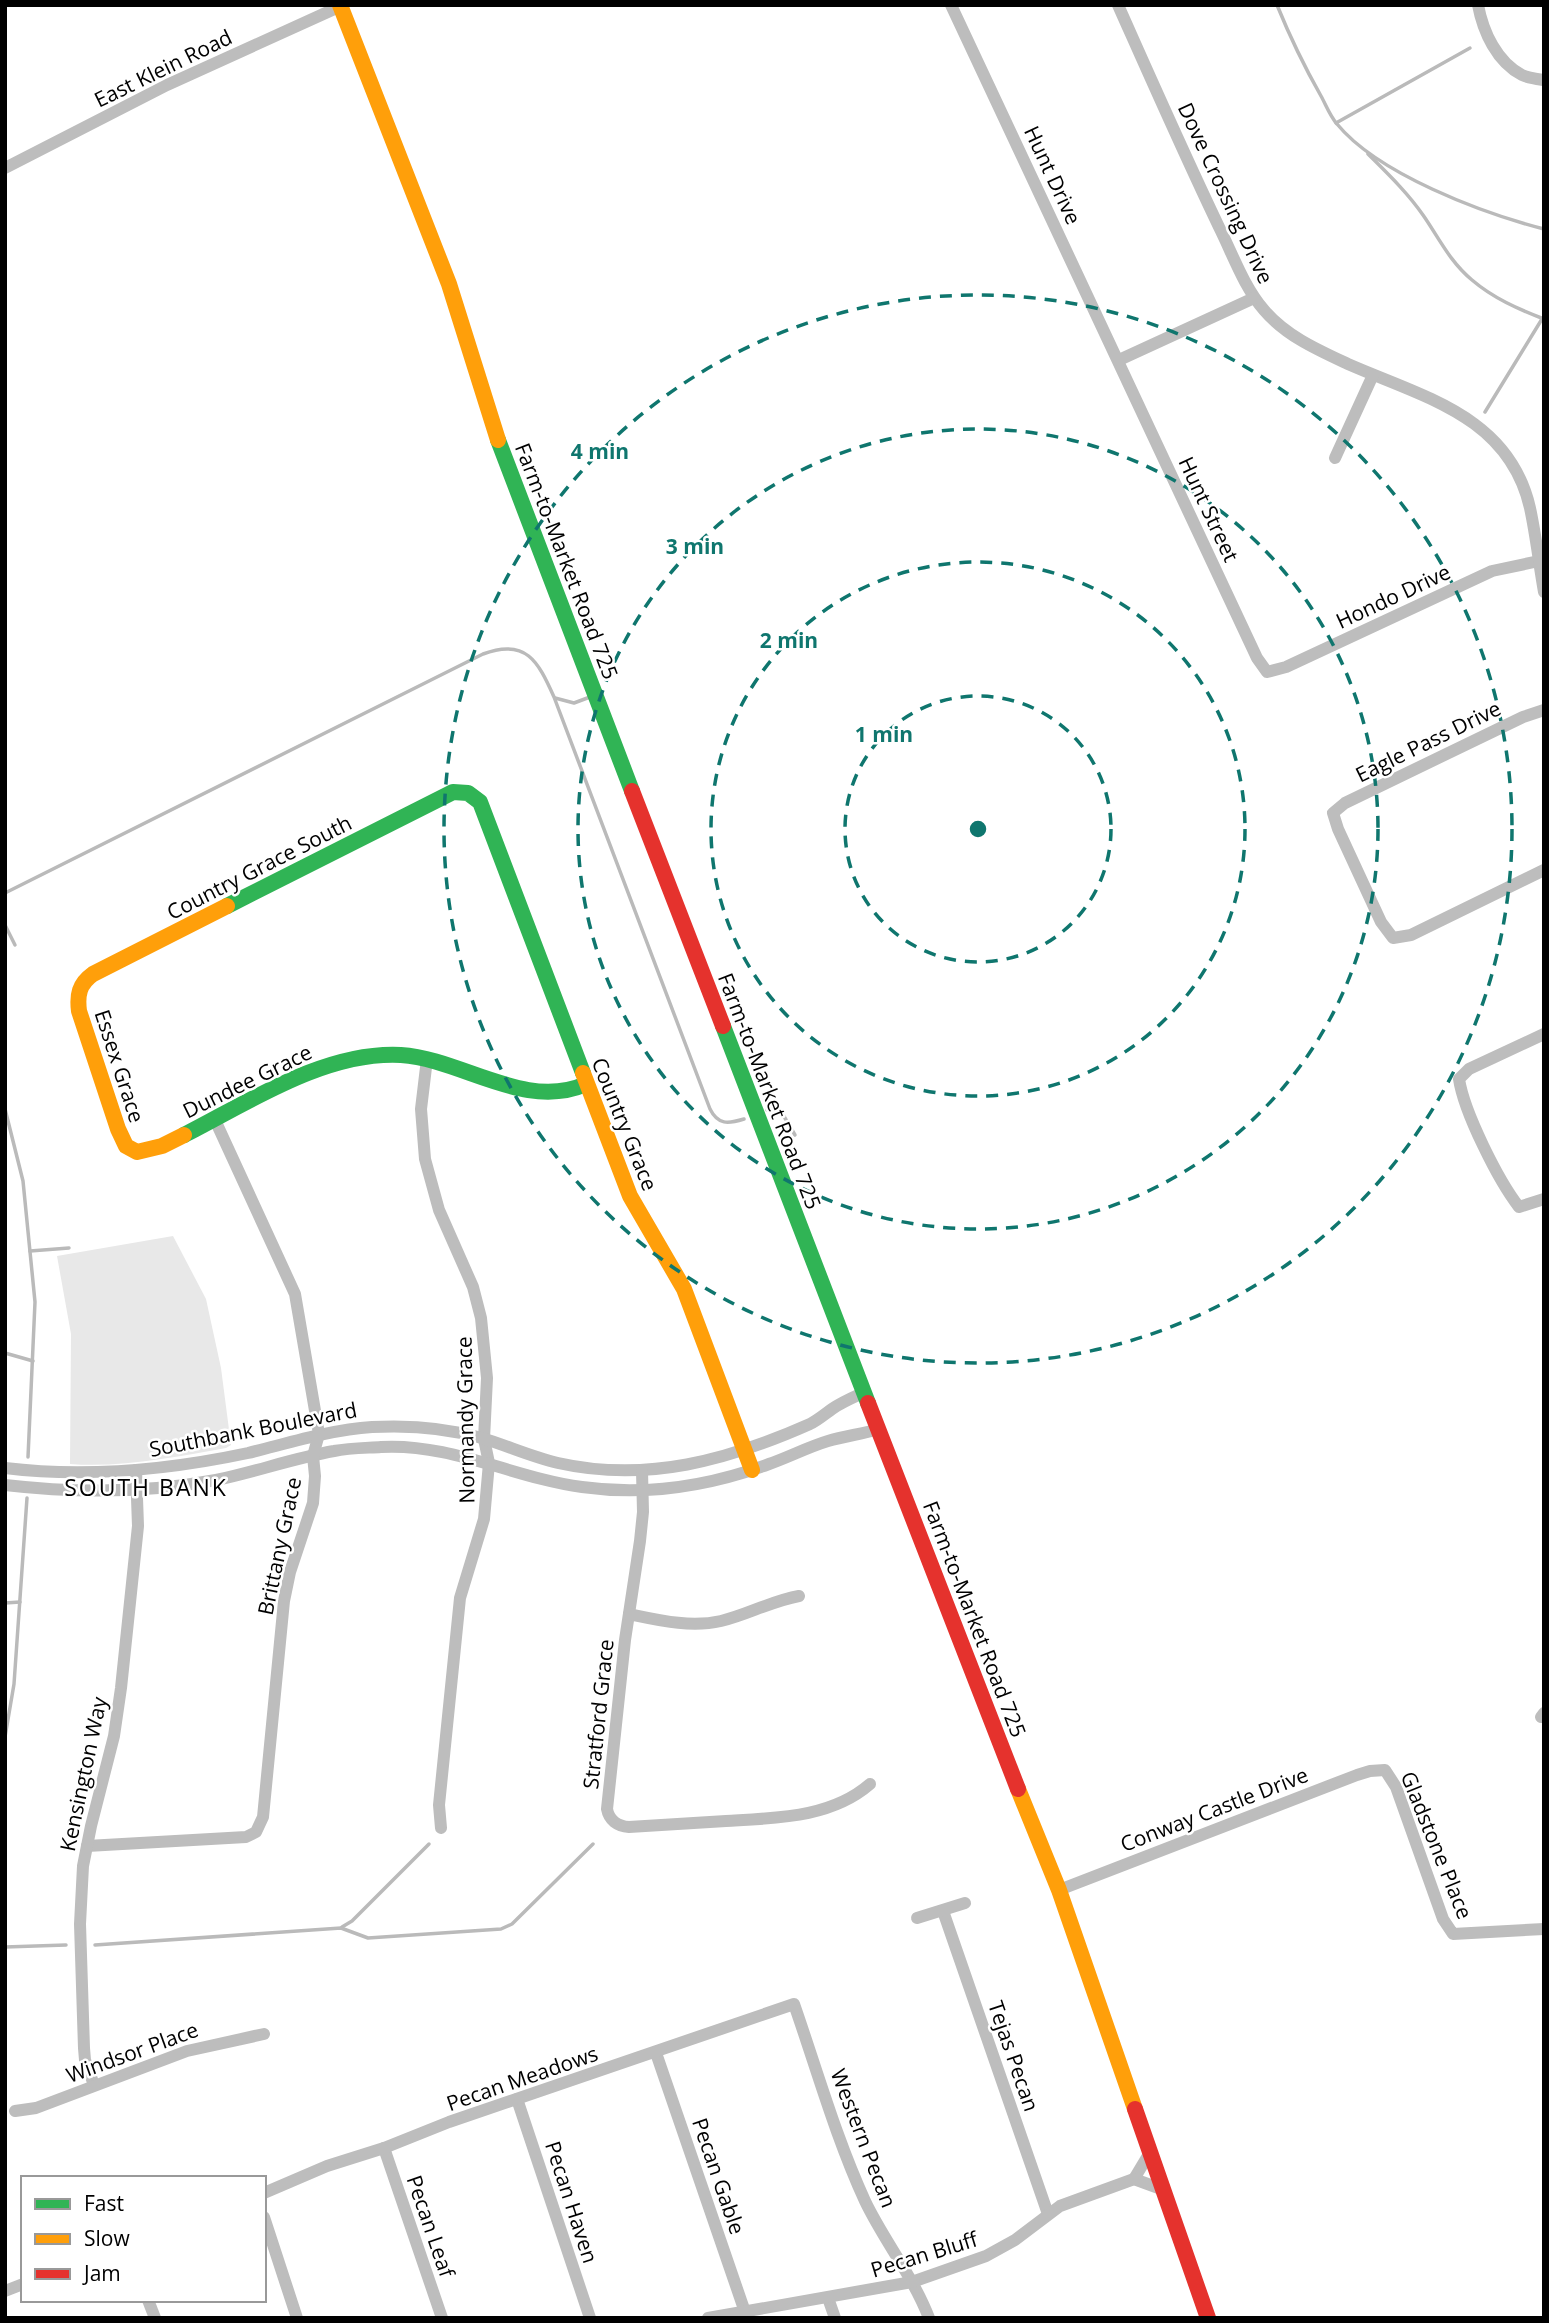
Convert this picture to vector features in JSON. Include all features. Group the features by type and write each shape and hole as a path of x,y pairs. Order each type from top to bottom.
{"street":[{"name":"East Klein Road","path":"5,169 167,85 341,5"},
{"name":"Farm-to-Market Road 725","path":"341,5 449,284 492,424 555,590 988,1716 1059,1890 1208,2318"},
{"name":"Hunt Drive","path":"951,5 1119,360"},
{"name":"Dove Crossing Drive","path":"1118,5 1205,198 1254,298 1283,328 1319,351 1446,405 1471,420 1490,436 1516,473 1530,506 1544,592"},
{"path":"1478,5 1489,39 1503,60 1522,75 1544,80"},
{"path":"1119,360 1254,298"},
{"name":"Hunt Street","path":"1119,360 1257,658 1267,672"},
{"path":"1335,458 1373,374"},
{"name":"Hondo Drive","path":"1267,672 1286,667 1492,571 1539,561"},
{"name":"Eagle Pass Drive","path":"1544,710 1523,717 1357,797 1333,813 1381,922 1393,937 1410,934 1544,870"},
{"name":"Country Grace South","path":"78,991 87,978 105,968 453,792 466,792"},
{"name":"Country Grace","path":"466,792 480,802 633,1203 684,1289 752,1470"},
{"name":"Essex Grace","path":"78,991 79,1011 118,1129 126,1146 132,1150"},
{"path":"1544,1034 1469,1069 1459,1079 1462,1097 1507,1192 1519,1207 1544,1199"},
{"name":"Dundee Grace","path":"132,1150 141,1152 157,1148 298,1077 334,1062 383,1054 427,1059 538,1092 558,1093 586,1084"},
{"name":"Normandy Grace","path":"427,1059 421,1110 425,1159 439,1210 465,1266 481,1318 487,1378 484,1439 489,1462 484,1519 460,1598 439,1805 441,1828"},
{"name":"Brittany Grace","path":"87,1846 246,1837 256,1832 263,1817 286,1586 314,1496 313,1455 319,1434 295,1294 215,1120"},
{"name":"Southbank Boulevard","path":"5,1468 76,1473 136,1470 249,1452 319,1434 368,1427 409,1427 484,1439 556,1462 591,1468 642,1471 690,1466 721,1458 820,1418 833,1408 865,1392"},
{"path":"820,1418 829,1441"},
{"name":"Southbank Boulevard","path":"5,1485 61,1491 138,1489 216,1480 341,1450 385,1447 437,1451 489,1462 566,1485 643,1491 694,1486 752,1470 829,1441 879,1429"},
{"name":"Kensington Way","path":"94,2085 85,2060 80,1924 87,1846 110,1757 120,1701 138,1527 136,1470"},
{"name":"Stratford Grace","path":"642,1471 639,1549 607,1809 614,1822 629,1827 791,1816 840,1803 852,1798 870,1784"},
{"path":"629,1614 681,1623 709,1623 723,1621 786,1598 799,1596"},
{"name":"Conway Castle Drive","path":"1059,1890 1357,1775 1385,1770"},
{"name":"Gladstone Place","path":"1385,1770 1396,1787 1444,1919 1452,1934 1544,1928"},
{"path":"917,1918 965,1903"},
{"name":"Tejas Pecan","path":"943,1911 1048,2214"},
{"name":"Pecan Meadows","path":"266,2192 327,2166 794,2004"},
{"name":"Western Pecan","path":"794,2004 855,2178 929,2318"},
{"name":"Windsor Place","path":"15,2111 36,2108 201,2046 264,2034"},
{"name":"Pecan Gable","path":"656,2053 745,2312"},
{"name":"Pecan Haven","path":"517,2099 590,2318"},
{"name":"Pecan Leaf","path":"384,2148 442,2318"},
{"path":"1149,2154 1134,2179 1164,2190"},
{"name":"Pecan Bluff","path":"708,2318 912,2282 986,2256 1015,2240 1060,2206 1134,2179"},
{"path":"266,2223 297,2318"},
{"path":"828,2298 835,2318"}],"shaded area":[{"path":"173,1236 206,1299 221,1368 231,1445 148,1461 70,1464 71,1334 57,1256"}],"waterway":[{"path":"1277,5 1330,114 1355,142 1404,175 1433,189 1491,213 1544,229"},
{"path":"1336,123 1470,48"},
{"path":"1368,154 1410,198 1464,273 1497,298 1544,319"},
{"path":"1485,412 1542,319"},
{"path":"5,893 483,654 510,649 520,651 536,663 554,697 710,1109 720,1121 744,1119"},
{"path":"555,698 574,703 590,697"},
{"path":"5,925 15,945"},
{"path":"5,1109 23,1181 35,1302 28,1457"},
{"path":"767,1110 782,1113 795,1135"},
{"path":"30,1251 69,1248"},
{"path":"5,1353 33,1361"},
{"path":"5,1737 14,1684 27,1498"},
{"path":"5,1603 20,1602"},
{"path":"342,1927 352,1921 429,1844"},
{"path":"95,1945 341,1928 368,1938 501,1929 512,1924 593,1844"},
{"path":"5,1947 66,1945"}],"traffic: fast":[{"path":"498,440 632,791"},
{"path":"227,906 453,792 468,793 480,802 583,1073"},
{"path":"723,1026 868,1403"},
{"path":"184,1135 288,1081 344,1061 373,1056 401,1055 424,1059 517,1088 563,1091 586,1084"}],"traffic: slow":[{"path":"340,5 449,284 498,440"},
{"path":"184,1135 162,1146 137,1152 126,1146 79,1011 78,1000 82,986 93,974 227,906"},
{"path":"583,1073 630,1196 684,1289 752,1470"},
{"path":"1018,1789 1059,1890 1135,2109"}],"traffic: jam":[{"path":"632,791 723,1026"},
{"path":"868,1403 1018,1789"},
{"path":"1135,2109 1208,2318"}],"district":[{"name":"SOUTH BANK","path":"146,1487"}]}
